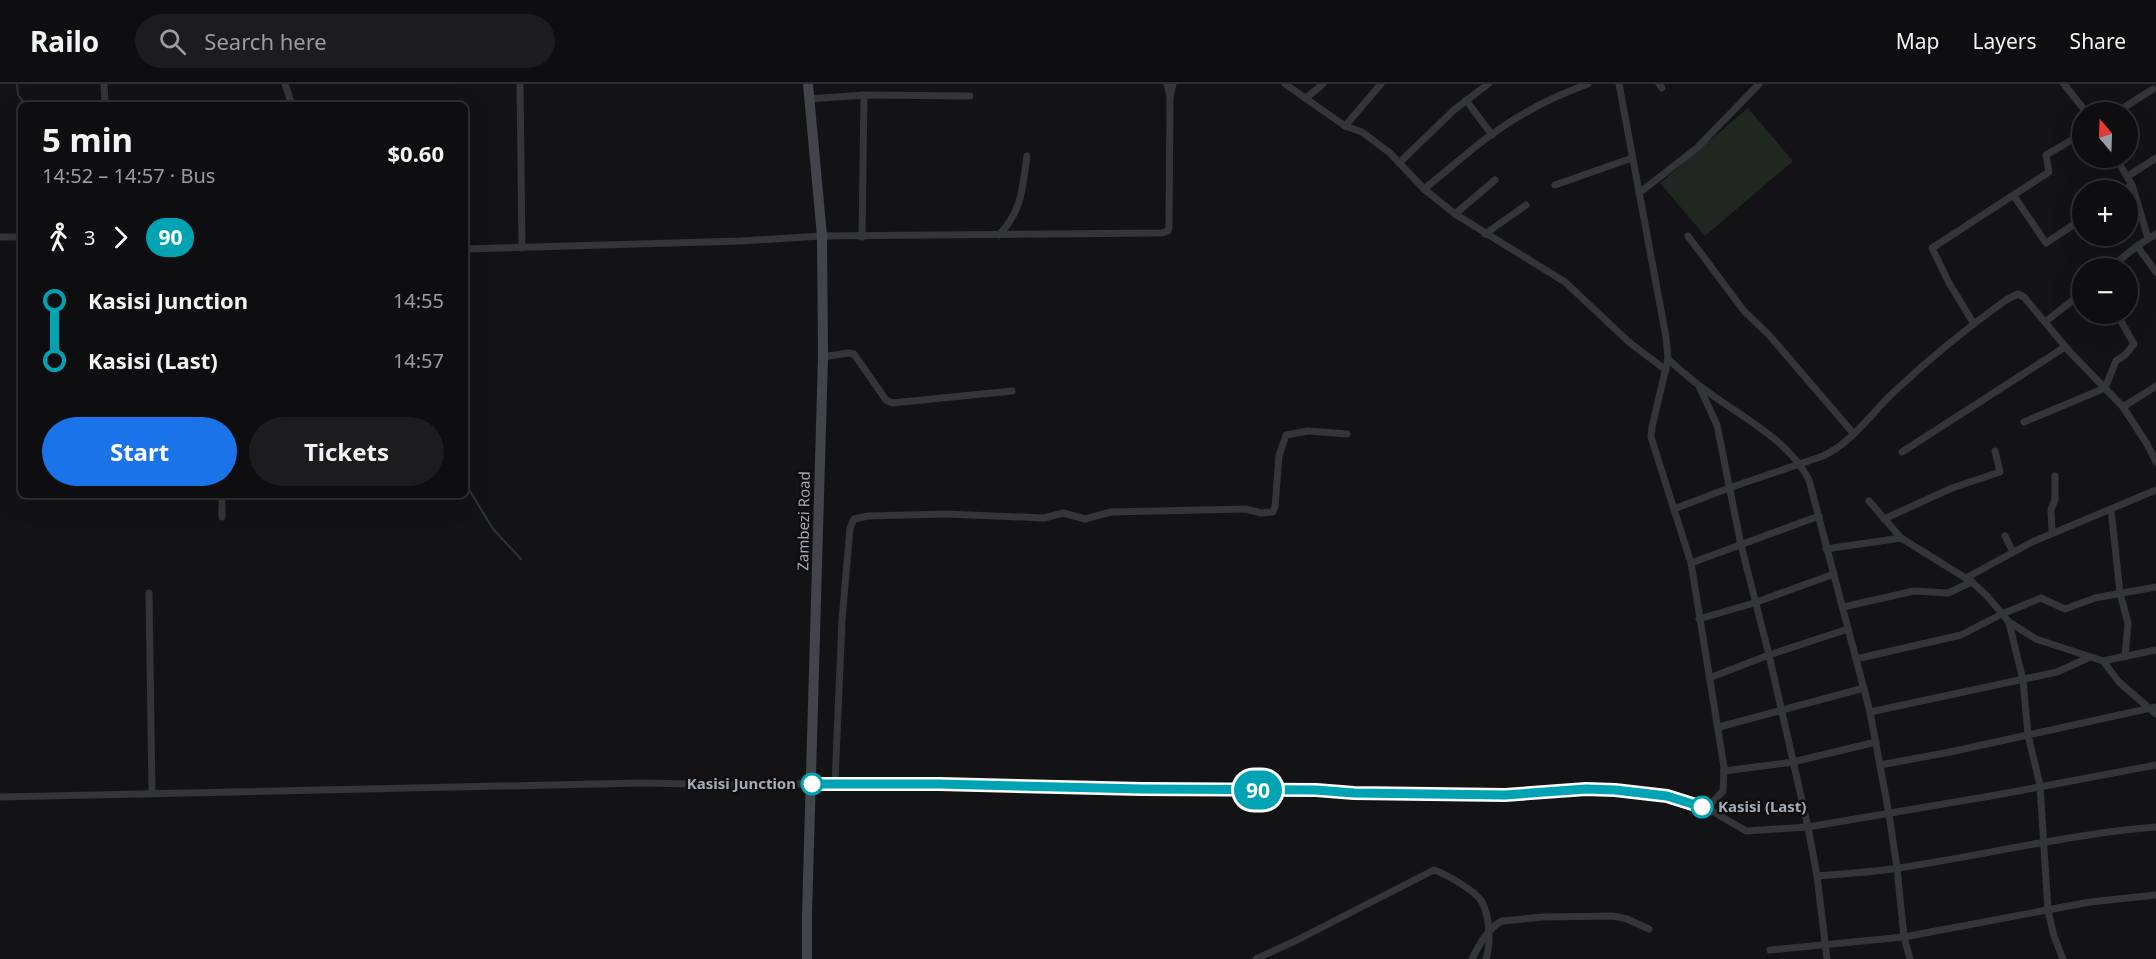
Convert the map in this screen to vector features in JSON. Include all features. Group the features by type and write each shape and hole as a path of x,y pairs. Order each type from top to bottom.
{"main road":[{"name":"Zambezi Road","path":"807,959 823,357 822,236 808,84"}],"street":[{"path":"104,84 105,102"},
{"path":"285,84 291,102"},
{"path":"520,84 522,248"},
{"path":"1167,84 1170,97"},
{"path":"468,249 822,236 1168,231 1170,97 1173,84"},
{"path":"1285,84 1345,126 1362,132 1455,214 1565,282 1630,343 1666,370"},
{"path":"1306,98 1323,84"},
{"path":"1345,126 1381,84"},
{"path":"1399,163 1466,100 1488,84"},
{"path":"1560,84 1563,93"},
{"path":"1424,189 1523,113 1563,93 1588,84"},
{"path":"1619,84 1664,324 1668,359 1651,437 1691,563 1725,771 1723,791 1707,808"},
{"path":"1639,193 1697,148 1759,84"},
{"path":"2064,84 2078,102"},
{"path":"2132,102 2152,89"},
{"path":"862,237 864,95"},
{"path":"809,99 864,95 970,96"},
{"path":"1466,100 1492,135"},
{"path":"1974,324 1932,249 2049,172 2046,155 2072,140"},
{"path":"999,235 1020,203 1027,156"},
{"path":"1555,185 1632,158"},
{"path":"2128,176 2156,158"},
{"path":"2123,168 2130,180"},
{"path":"1455,214 1495,180"},
{"path":"2014,196 2046,243 2072,226"},
{"path":"1485,234 1526,205"},
{"path":"2138,205 2148,238"},
{"path":"2138,245 2156,234"},
{"path":"1688,236 1744,311 1769,335 1853,433"},
{"path":"0,237 18,237"},
{"path":"2122,258 2137,246 2156,272"},
{"path":"1674,509 1830,453 1918,369 1974,324 2006,300 2018,294 2024,297 2065,347 2123,407 2156,462"},
{"path":"2045,322 2072,301"},
{"path":"2024,422 2105,388 2112,376 2116,361 2133,345 2131,336 2123,324"},
{"path":"1902,452 2065,347"},
{"path":"823,357 854,354 886,400 892,403 1012,391"},
{"path":"1668,359 1699,386 1767,434 1801,464 1809,480 1870,712 1889,814 1904,936 1910,959"},
{"path":"1699,386 1717,425 1754,603 1769,655 1808,827 1817,876 1827,959"},
{"path":"2123,407 2156,386"},
{"path":"835,783 844,586 849,528 854,519 868,516 946,514 1044,518 1063,513 1085,519 1111,512 1235,509 1268,513 1273,512 1275,507 1279,456 1286,435 1308,431 1347,434"},
{"path":"1884,519 1952,488 2000,472 1995,451"},
{"path":"2052,532 2051,510 2055,499 2055,476"},
{"path":"1844,607 1914,591 1948,594 2013,552 2052,532 2156,490"},
{"path":"222,498 222,518"},
{"path":"1869,501 1901,537 1969,580 2009,622 2037,639 2088,658 2103,661 2156,650"},
{"path":"2111,509 2120,593 2128,623 2124,657"},
{"path":"1691,563 1819,516"},
{"path":"2005,536 2013,552"},
{"path":"1826,549 1901,537"},
{"path":"1699,619 1754,603 1834,574"},
{"path":"1856,659 1961,635 2002,614 2041,598 2064,609 2094,598 2156,587"},
{"path":"149,593 152,793"},
{"path":"2009,622 2023,680 2028,735 2040,786 2048,911 2063,959"},
{"path":"1709,678 1848,628"},
{"path":"1870,712 2060,671 2088,658"},
{"path":"2103,661 2119,682 2152,708 2156,714"},
{"path":"1719,727 1864,688"},
{"path":"1880,765 2152,708"},
{"path":"1725,771 1793,762 1876,742"},
{"path":"0,797 641,783 835,783 1505,795 1586,789 1667,796 1707,808 1746,831 1808,827 1889,814 2156,765"},
{"path":"1817,876 1897,868 2044,841 2156,827"},
{"path":"1256,959 1434,870 1448,875 1482,901 1490,932 1486,959"},
{"path":"1770,950 1904,936 2090,902 2156,895"},
{"path":"1472,959 1479,945 1502,921 1543,917 1613,916 1627,919 1649,929"}],"shaded area":[{"path":"1748,108 1793,161 1705,236 1660,183"}],"waterway":[{"path":"17,84 18,95 24,102"},
{"path":"468,488 493,529 521,559"}],"bus line":[{"name":"90","path":"812,784 939,784 1505,795 1586,789 1645,792 1702,807"}],"place":[{"name":"Kasisi Junction","path":"812,784"},
{"name":"Kasisi (Last)","path":"1702,807"}]}
